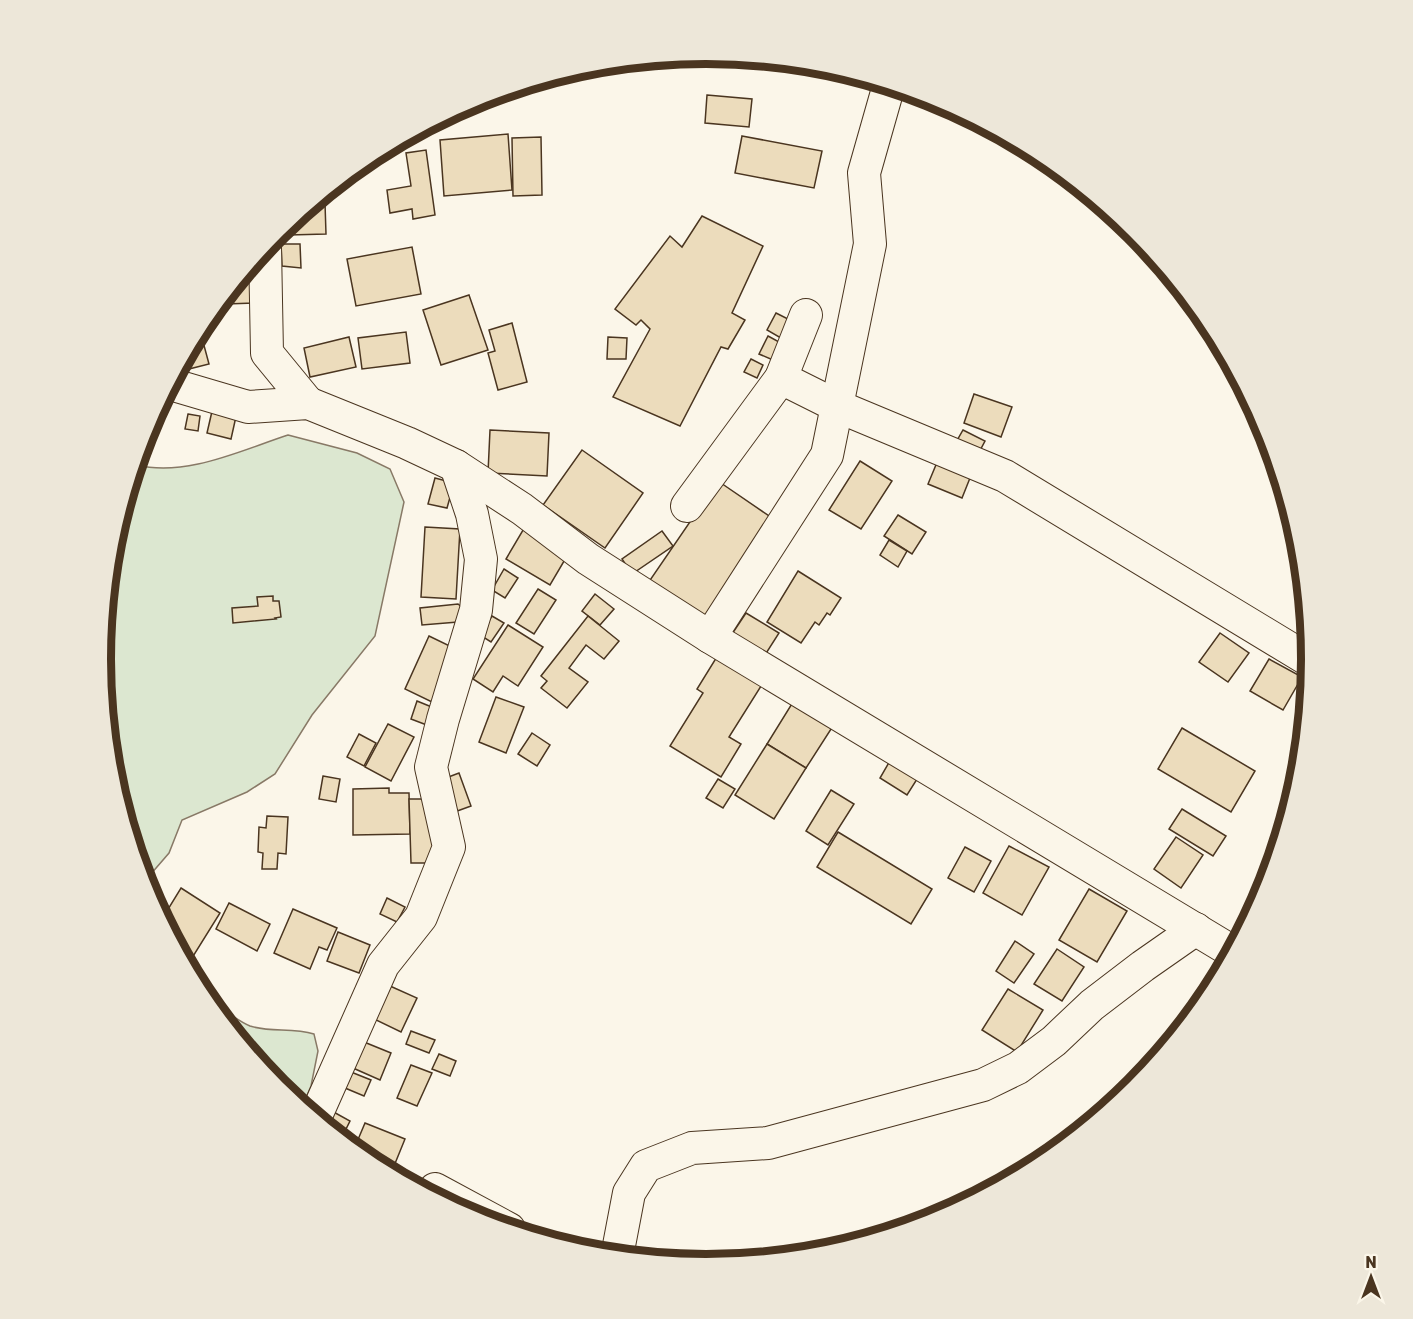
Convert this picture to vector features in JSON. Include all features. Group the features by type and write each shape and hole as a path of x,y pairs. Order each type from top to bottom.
{"street":[{"path":"710,637 827,455 870,244 864,173 888,93"},
{"path":"265,261 267,353 308,403"},
{"path":"687,506 781,378 806,315"},
{"path":"781,378 837,406 1005,476 1302,656"},
{"path":"178,386 248,407 308,403 407,443 456,466 522,509 588,559 710,637 1227,948"},
{"path":"318,1111 382,965 421,917 449,847 431,767 442,719 476,610 480,559 472,514 456,466"},
{"path":"619,1247 629,1193 646,1166 692,1148 768,1143 983,1085 1018,1068 1054,1041 1101,999 1143,966 1196,930"}],"green space":[{"path":"288,435 357,453 390,469 404,502 375,636 312,715 275,774 247,792 182,820 169,853 152,873 143,851 123,776 113,698 111,660 113,621 123,543 144,466 174,468 232,455"},
{"path":"226,1011 250,1026 314,1034 318,1051 311,1086 306,1099 259,1052"}],"building":[{"path":"707,95 752,99 749,127 705,123"},
{"path":"508,134 512,190 444,196 440,140"},
{"path":"742,136 822,151 814,188 735,173"},
{"path":"541,137 542,195 513,196 512,138"},
{"path":"426,150 435,215 413,219 412,209 390,213 387,190 411,186 406,153"},
{"path":"325,203 326,234 290,235 314,212"},
{"path":"702,216 763,246 732,313 745,320 728,349 721,347 680,426 613,397 650,329 641,320 636,325 615,309 670,236 682,247"},
{"path":"281,244 300,244 301,268 282,266"},
{"path":"412,247 421,294 356,306 347,259"},
{"path":"253,274 254,303 229,304"},
{"path":"469,295 488,350 441,365 423,310"},
{"path":"776,313 796,323 786,341 767,330"},
{"path":"512,323 527,382 498,390 488,353 495,351 489,330"},
{"path":"406,332 410,363 362,369 358,338"},
{"path":"768,336 781,343 773,360 759,354"},
{"path":"349,337 356,367 310,377 304,348"},
{"path":"608,337 627,338 626,359 607,359"},
{"path":"203,343 209,364 187,369"},
{"path":"751,359 763,365 757,378 744,372"},
{"path":"974,394 1012,407 1001,437 964,423"},
{"path":"213,407 237,412 231,439 207,433"},
{"path":"188,414 200,416 198,431 185,429"},
{"path":"490,430 549,433 547,476 488,473"},
{"path":"963,430 985,441 977,456 955,444"},
{"path":"582,450 643,493 605,548 543,505"},
{"path":"938,460 972,473 962,498 928,484"},
{"path":"860,461 892,481 861,529 829,510"},
{"path":"435,478 454,483 447,508 428,504"},
{"path":"718,481 775,520 703,625 646,586"},
{"path":"898,515 926,532 912,554 884,536"},
{"path":"526,525 570,551 550,585 506,559"},
{"path":"425,527 460,529 456,599 421,597"},
{"path":"662,531 673,546 632,574 622,559"},
{"path":"889,540 907,551 898,567 880,555"},
{"path":"504,569 518,578 505,598 492,590"},
{"path":"798,571 841,598 830,615 827,613 819,625 815,622 801,643 767,622"},
{"path":"538,589 556,600 534,634 516,623"},
{"path":"595,594 614,609 600,625 582,611"},
{"path":"273,596 273,601 279,601 281,617 233,623 232,608 258,606 257,597"},
{"path":"458,604 470,614 470,621 422,625 420,608"},
{"path":"746,613 779,633 765,655 732,634"},
{"path":"492,616 504,623 491,642 480,635"},
{"path":"588,616 619,641 604,659 586,645 569,668 588,682 567,708 541,688 547,681 541,676"},
{"path":"508,625 543,647 518,686 503,676 493,692 473,679"},
{"path":"1220,633 1249,653 1228,682 1199,662"},
{"path":"429,636 456,649 432,702 405,689"},
{"path":"718,655 763,683 729,737 741,744 721,777 670,746 703,693 697,689"},
{"path":"1269,659 1301,677 1283,710 1250,691"},
{"path":"496,697 524,707 506,753 479,742"},
{"path":"417,701 439,710 432,727 411,719"},
{"path":"793,702 833,726 806,768 767,744"},
{"path":"388,724 414,737 391,781 365,767"},
{"path":"1182,728 1255,771 1231,812 1158,769"},
{"path":"532,733 550,745 537,766 518,754"},
{"path":"359,734 376,743 364,766 347,757"},
{"path":"767,744 806,768 774,819 735,795"},
{"path":"891,759 919,776 907,795 880,778"},
{"path":"459,773 471,806 449,814 438,781"},
{"path":"323,776 340,779 336,802 319,799"},
{"path":"718,779 735,789 723,808 706,798"},
{"path":"389,788 389,793 409,793 410,834 353,835 353,789"},
{"path":"831,790 854,804 828,845 806,831"},
{"path":"409,799 434,799 435,863 411,863"},
{"path":"1182,809 1226,836 1213,856 1169,829"},
{"path":"267,816 288,817 286,854 278,853 277,869 262,869 263,853 258,852 259,827 266,828"},
{"path":"1277,828 1273,841 1270,839"},
{"path":"838,832 932,889 911,924 817,867"},
{"path":"1176,837 1203,855 1181,888 1154,869"},
{"path":"1009,846 1049,867 1022,915 983,893"},
{"path":"965,847 991,861 974,892 948,878"},
{"path":"181,888 220,913 192,958 173,923 167,910"},
{"path":"1089,889 1127,911 1097,962 1059,940"},
{"path":"387,898 405,907 397,922 380,914"},
{"path":"229,903 270,924 257,951 216,929"},
{"path":"293,909 337,928 327,950 319,947 310,969 274,953"},
{"path":"338,932 370,945 359,973 327,961"},
{"path":"1015,941 1034,954 1014,983 996,971"},
{"path":"1057,949 1084,967 1062,1001 1034,984"},
{"path":"390,986 417,998 401,1032 374,1019"},
{"path":"1008,989 1043,1010 1017,1052 982,1030"},
{"path":"411,1031 435,1040 429,1053 406,1044"},
{"path":"364,1042 391,1053 380,1080 353,1068"},
{"path":"439,1054 456,1061 450,1076 432,1069"},
{"path":"411,1065 432,1073 417,1106 397,1098"},
{"path":"351,1072 371,1080 364,1096 345,1088"},
{"path":"330,1110 350,1121 344,1132 326,1117"},
{"path":"365,1123 405,1139 394,1166 357,1141"}]}
